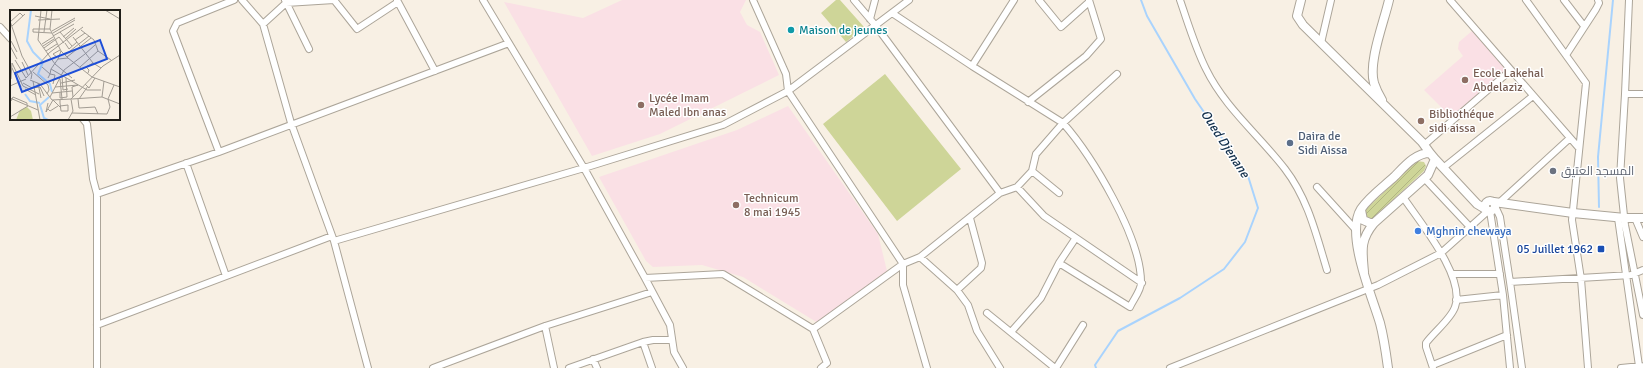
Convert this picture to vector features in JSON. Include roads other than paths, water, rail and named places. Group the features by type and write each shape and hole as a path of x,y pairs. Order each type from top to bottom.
{"main road":[{"path":"1300,0 1297,16 1303,25 1424,144 1443,168 1477,204 1495,207 1621,218 1639,218"},
{"path":"1384,105 1374,82 1373,73 1374,60 1389,0"},
{"path":"1412,133 1416,142 1414,159"},
{"path":"1388,368 1380,324 1357,247 1356,230 1361,209 1414,159 1424,153 1433,156"},
{"path":"1426,176 1433,156"},
{"path":"1364,272 1362,244 1366,232 1374,222 1426,176 1436,171 1441,172 1456,181"},
{"path":"1361,209 1361,217 1363,220 1370,223 1374,222"}],"street":[{"path":"219,152 173,31 177,23 234,0"},
{"path":"242,0 263,24 291,124 333,239 368,368"},
{"path":"263,24 286,2 334,0 358,29 397,1 435,71"},
{"path":"483,0 584,168 645,278 670,325 674,352 683,368"},
{"path":"753,0 786,74 788,92 904,264 903,285 926,368"},
{"path":"854,0 876,26 1000,193"},
{"path":"870,19 875,0"},
{"path":"97,325 226,276 333,239 584,168 723,125 788,92 909,0"},
{"path":"972,66 1014,0"},
{"path":"1028,102 1086,56 1102,39 1089,1 1061,27 1039,0"},
{"path":"1180,0 1206,69 1234,113 1285,169 1301,193 1309,210 1327,270"},
{"path":"1321,43 1331,0"},
{"path":"1450,0 1579,148"},
{"path":"1526,0 1586,83 1573,213 1581,279 1588,368"},
{"path":"1564,0 1584,26"},
{"path":"1566,55 1596,9 1598,0"},
{"path":"1622,368 1641,366 1625,276 1621,218 1620,178 1629,0"},
{"path":"286,2 309,49"},
{"path":"892,14 1063,123 1080,142 1110,193 1132,240 1140,268 1142,284 1130,307 1059,263"},
{"path":"0,27 10,38"},
{"path":"97,194 219,152 509,43"},
{"path":"1424,144 1511,70"},
{"path":"813,329 904,264 920,257 1000,193 1017,187 1032,171 1036,154 1063,123 1117,74"},
{"path":"1625,94 1643,94"},
{"path":"1443,168 1534,96"},
{"path":"84,120 87,124 93,179 97,194 97,368"},
{"path":"1170,368 1369,288 1441,253 1495,207 1570,138"},
{"path":"186,163 226,276"},
{"path":"1032,171 1059,193"},
{"path":"1426,176 1470,227"},
{"path":"1017,187 1044,216 1075,239 1142,284"},
{"path":"1317,187 1356,230"},
{"path":"1402,197 1441,253 1453,274 1456,300 1455,308 1426,343 1433,367 1507,335"},
{"path":"1495,207 1500,217 1522,368"},
{"path":"1495,207 1500,274 1510,368"},
{"path":"957,290 981,268 982,263 970,218"},
{"path":"1621,218 1636,273 1643,315"},
{"path":"1639,218 1643,237"},
{"path":"1011,332 1041,298 1059,263 1075,239"},
{"path":"920,257 957,290 968,305 977,331 1000,368"},
{"path":"1510,282 1625,276 1643,270"},
{"path":"645,278 723,274 813,329 828,365 821,368"},
{"path":"1453,274 1500,274"},
{"path":"433,368 545,326 652,292"},
{"path":"1456,300 1503,295"},
{"path":"987,313 1055,368 1083,325"},
{"path":"545,326 554,368"},
{"path":"569,368 643,342 653,340 672,340"},
{"path":"643,342 652,368"},
{"path":"593,359 597,368"}],"waterway":[{"name":"Oued Djenane","path":"1096,368 1095,365 1118,331 1180,298 1224,269 1245,242 1258,208 1248,176 1195,99 1147,16 1141,0"},
{"path":"1599,207 1598,157 1613,0"}],"place":[{"name":"Maison de jeunes","path":"791,30"},
{"name":"Ecole Lakehal Abdelaziz","path":"1465,80"},
{"name":"Lycée Imam Maled Ibn anas","path":"641,105"},
{"name":"Bibliothéque sidi aissa","path":"1421,121"},
{"name":"Daira de Sidi Aissa","path":"1290,143"},
{"name":"المسجد العتيق","path":"1553,171"},
{"name":"Technicum 8 mai 1945","path":"736,205"},
{"name":"Mghnin chewaya","path":"1418,231"},
{"name":"05 Juillet 1962","path":"1601,249"}]}
